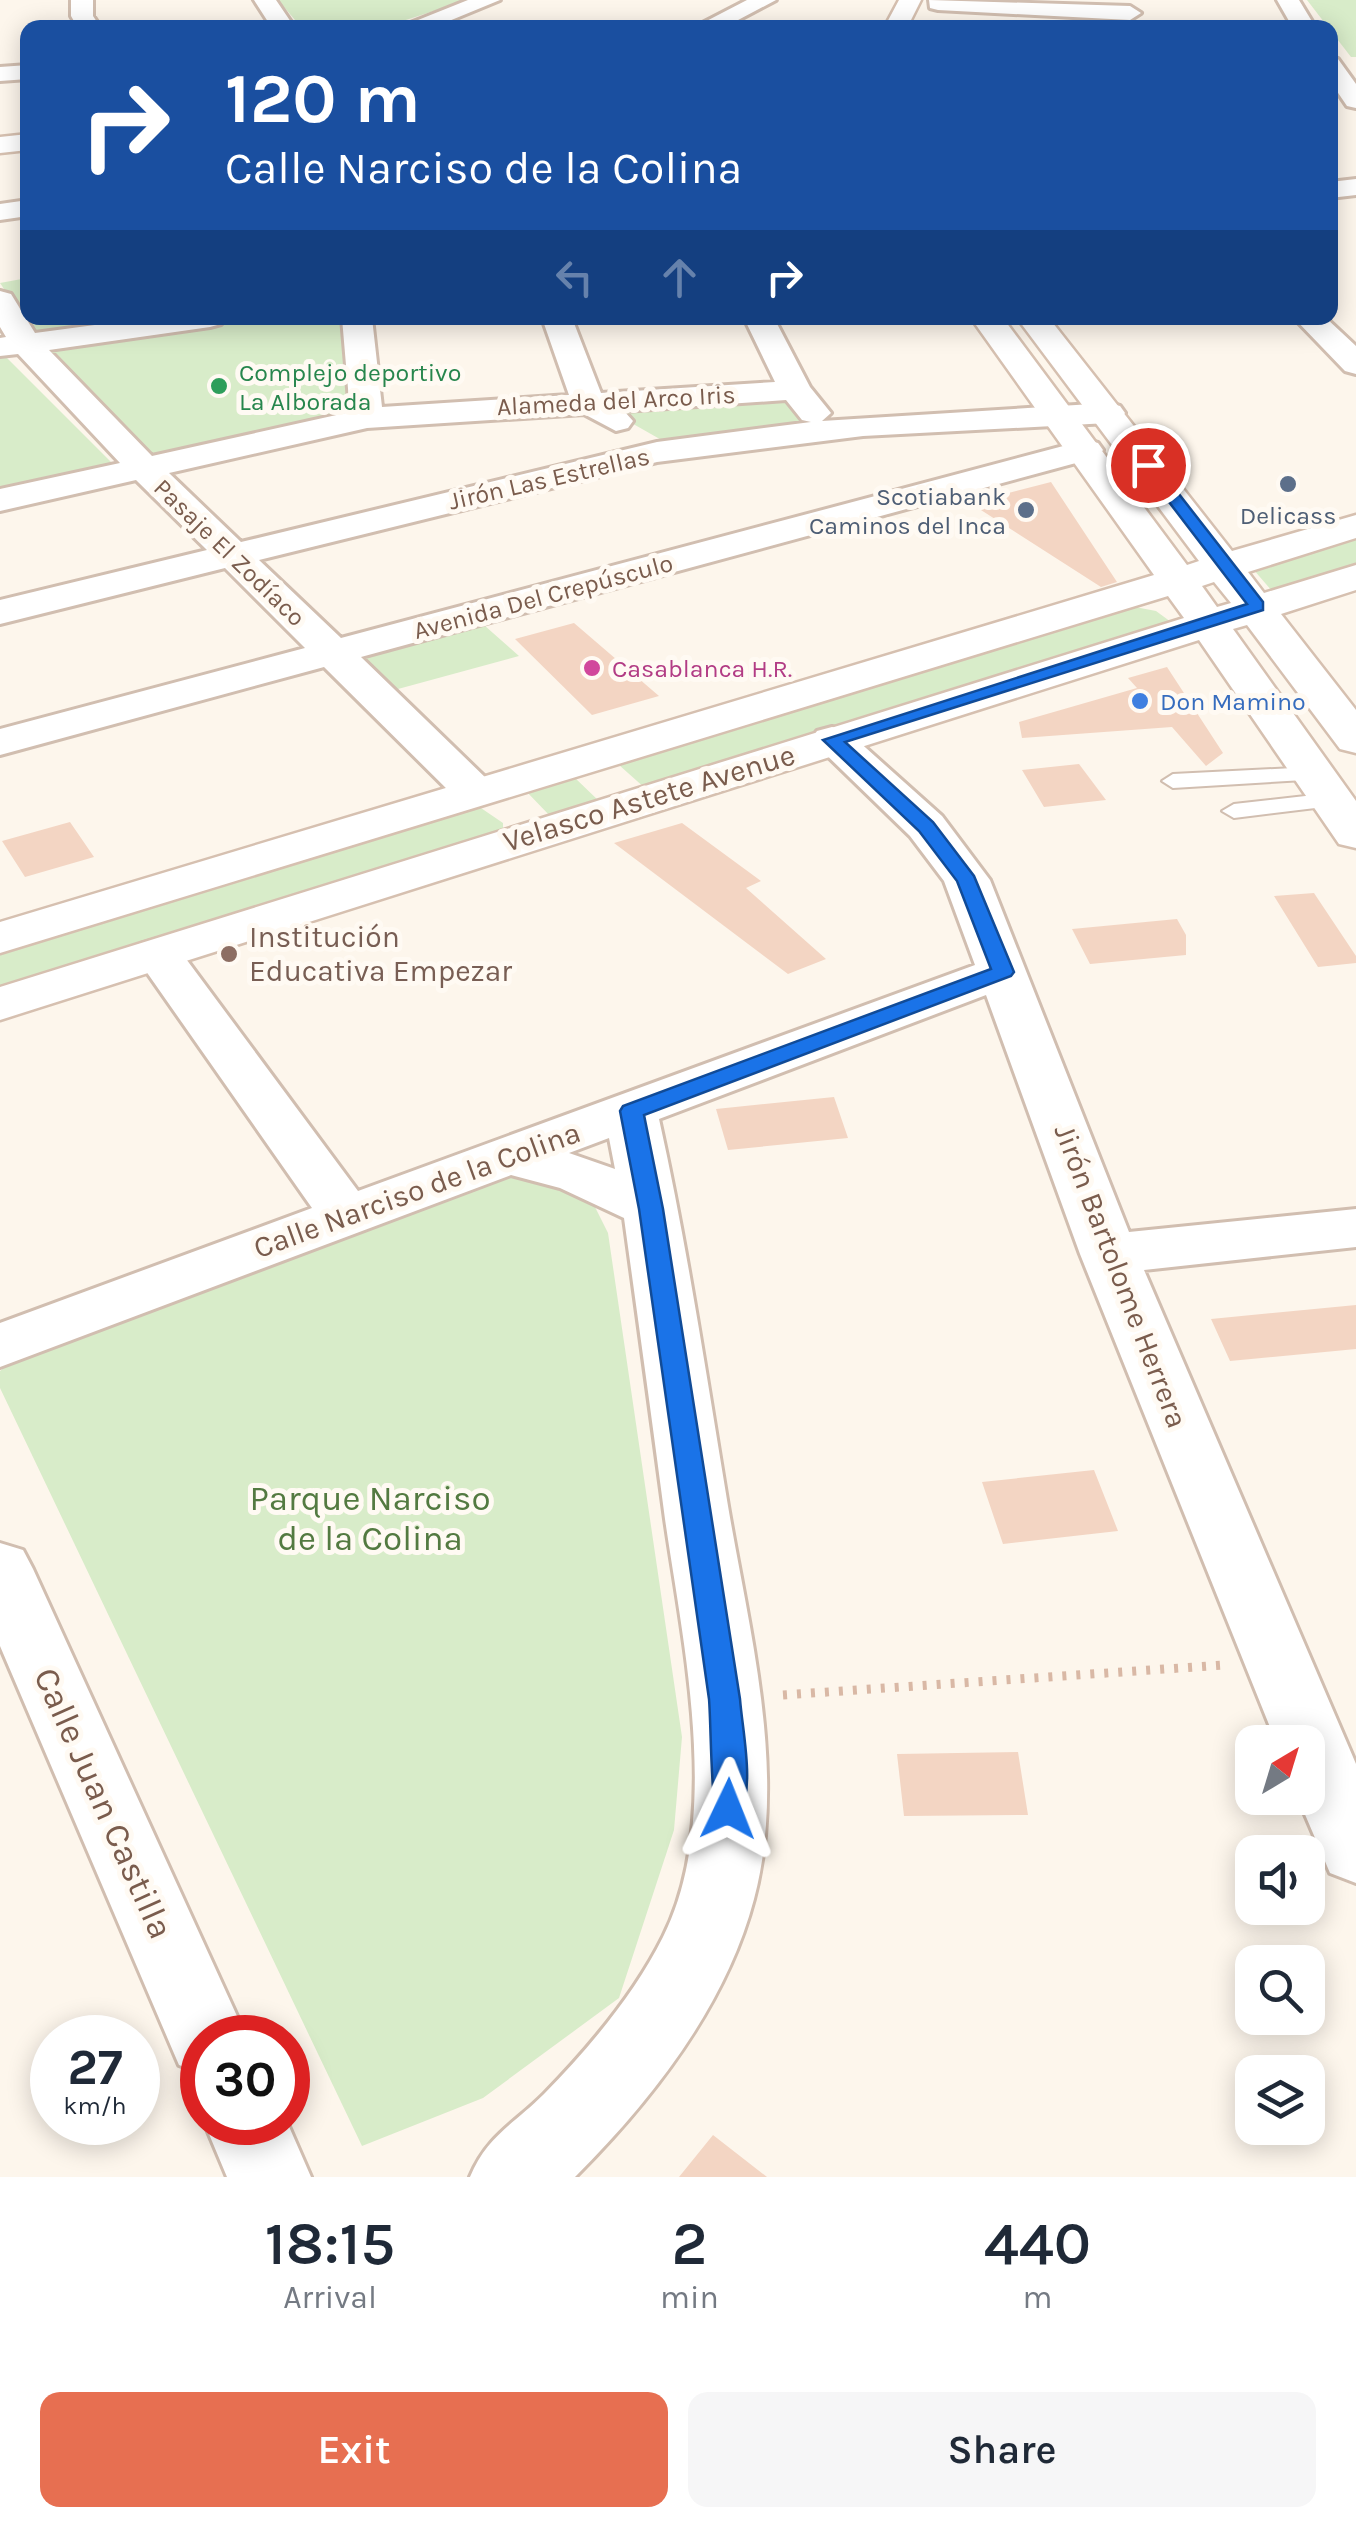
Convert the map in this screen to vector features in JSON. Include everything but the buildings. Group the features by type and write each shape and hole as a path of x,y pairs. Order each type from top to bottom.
{"main road":[{"path":"992,325 1086,450 1356,834"},
{"path":"1039,325 1356,740"},
{"name":"Velasco Astete Avenue","path":"0,938 588,756 1356,526"},
{"name":"Velasco Astete Avenue","path":"0,1004 1356,577"},
{"path":"588,756 636,801"},
{"path":"489,787 550,828"}],"street":[{"path":"432,20 489,0"},
{"path":"721,20 765,0"},
{"path":"939,2 1131,16"},
{"path":"1339,64 1356,101"},
{"name":"Pasaje El Zodíaco","path":"5,283 13,345 332,652 489,787"},
{"path":"13,345 159,325"},
{"path":"358,325 366,418"},
{"path":"559,325 588,401 658,452"},
{"path":"762,325 795,390 833,430 932,491"},
{"path":"1317,325 1356,364"},
{"name":"Alameda del Arco Iris","path":"0,500 366,418 795,390"},
{"name":"Jirón Las Estrellas","path":"0,612 658,452 833,430 1108,413"},
{"name":"Avenida Del Crepúsculo","path":"0,742 1086,450"},
{"name":"Jirón Bartolome Herrera","path":"832,740 926,826 967,880 1110,1254 1275,1662 1356,1850"},
{"path":"158,954 347,1216"},
{"name":"Calle Narciso de la Colina","path":"0,1346 1003,972"},
{"path":"512,2177 538,2158 621,2067 688,1966 716,1901 725,1848 730,1770 724,1699 651,1209 631,1111"},
{"path":"503,1156 556,1164 591,1176 651,1209"},
{"path":"1110,1254 1356,1228"},
{"name":"Calle Juan Castilla","path":"0,1569 197,2015"},
{"path":"254,2145 269,2177"}],"lane":[{"path":"1173,781 1323,786"},
{"path":"1234,811 1323,786"}],"path":[{"path":"1131,16 1200,20"},
{"path":"724,1699 1275,1662"}],"green space":[{"path":"278,0 468,0 406,20 295,20"},
{"path":"1307,0 1356,0 1356,57 1351,57 1338,40 1338,20 1322,20"},
{"path":"20,279 20,313 0,283"},
{"path":"28,325 130,325 37,338"},
{"name":"Complejo deportivo La Alborada","path":"180,325 352,325 358,414 153,460 50,351 81,343 80,338"},
{"path":"0,351 119,470 0,496"},
{"path":"791,393 805,423 665,442 598,404"},
{"path":"1356,539 1356,566 1272,591 1253,569"},
{"path":"1135,607 1156,611 1171,622 1162,629 646,789 619,765"},
{"path":"476,618 519,656 387,692 346,652"},
{"path":"574,777 600,802 551,817 525,790"},
{"path":"478,806 503,823 503,831 0,991 0,955"},
{"name":"Parque Narciso de la Colina","path":"515,1175 556,1183 593,1203 608,1233 682,1737 674,1830 619,1998 483,2098 362,2146 310,2037 310,2015 299,2015 0,1388 0,1371 33,1343 485,1176"}],"place":[{"name":"Complejo deportivo La Alborada","path":"219,386"},
{"name":"Delicass","path":"1288,484"},
{"name":"Scotiabank Caminos del Inca","path":"1026,510"},
{"name":"Casablanca H.R.","path":"592,668"},
{"name":"Don Mamino","path":"1140,701"},
{"name":"Institución Educativa Empezar","path":"229,954"}],"route":[{"path":"728,1809 730,1770 724,1699 651,1209 631,1111 1003,972 967,880 926,826 832,740 1257,606 1148,465"}]}
